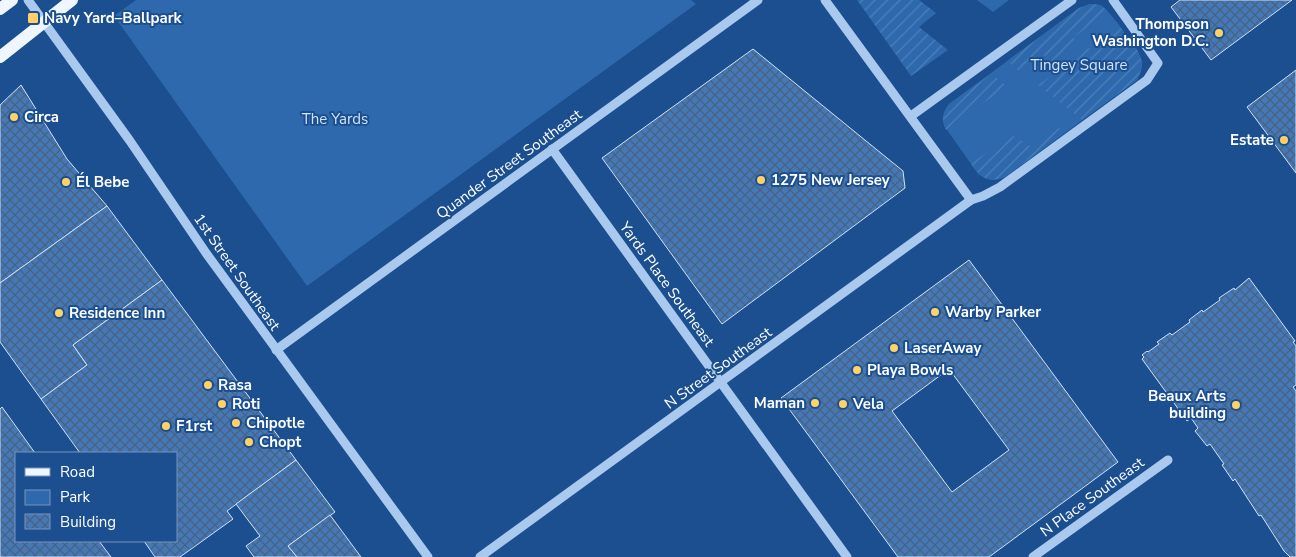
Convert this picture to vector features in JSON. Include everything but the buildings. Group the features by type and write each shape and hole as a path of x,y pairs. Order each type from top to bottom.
{"main road":[{"path":"0,9 12,0"},
{"path":"0,57 72,0"}],"street":[{"name":"1st Street Southeast","path":"28,0 130,141 206,253 428,557"},
{"name":"Quander Street Southeast","path":"276,350 758,0"},
{"path":"825,0 971,200"},
{"path":"911,116 1072,0"},
{"name":"N Street Southeast","path":"480,557 971,200 1000,187 1147,80 1158,64 1113,0"},
{"name":"Yards Place Southeast","path":"552,149 847,557"},
{"name":"N Place Southeast","path":"1033,557 1168,460"}],"green space":[{"name":"The Yards","path":"136,0 691,0 696,4 307,286 114,16"},
{"path":"857,0 919,0 936,13 919,27 948,50 911,76"},
{"path":"977,0 1009,0 993,12"},
{"name":"Tingey Square","path":"1090,4 1100,5 1106,9 1136,49 1142,61 1141,71 1137,80 1005,177 991,180 978,174 945,127 944,112 947,107 1079,8"},
{"path":"1090,4 1100,5 1108,11 1073,38 1078,42 1052,61 1043,55 1035,61 1038,63 1022,74 1007,61 1079,8"},
{"path":"1119,26 1141,57 1141,72 1137,80 1082,120 1038,85 1088,48 1096,52 1107,44 1103,41 1108,37 1106,36"},
{"path":"991,74 1007,86 946,130 943,117 949,104"},
{"path":"1059,128 1065,132 1005,177 994,180 986,178 971,164 1011,134 1031,147"}],"place":[{"name":"Navy Yard–Ballpark","path":"33,18"},
{"name":"Thompson Washington D.C.","path":"1219,33"},
{"name":"Circa","path":"14,117"},
{"name":"Estate","path":"1284,140"},
{"name":"1275 New Jersey","path":"761,180"},
{"name":"Él Bebe","path":"66,182"},
{"name":"Warby Parker","path":"935,312"},
{"name":"Residence Inn","path":"59,313"},
{"name":"LaserAway","path":"894,348"},
{"name":"Playa Bowls","path":"857,370"},
{"name":"Rasa","path":"208,385"},
{"name":"Maman","path":"815,403"},
{"name":"Roti","path":"222,404"},
{"name":"Vela","path":"843,404"},
{"name":"Beaux Arts building","path":"1236,405"},
{"name":"Chipotle","path":"236,423"},
{"name":"F1rst","path":"166,426"},
{"name":"Chopt","path":"249,442"}]}
